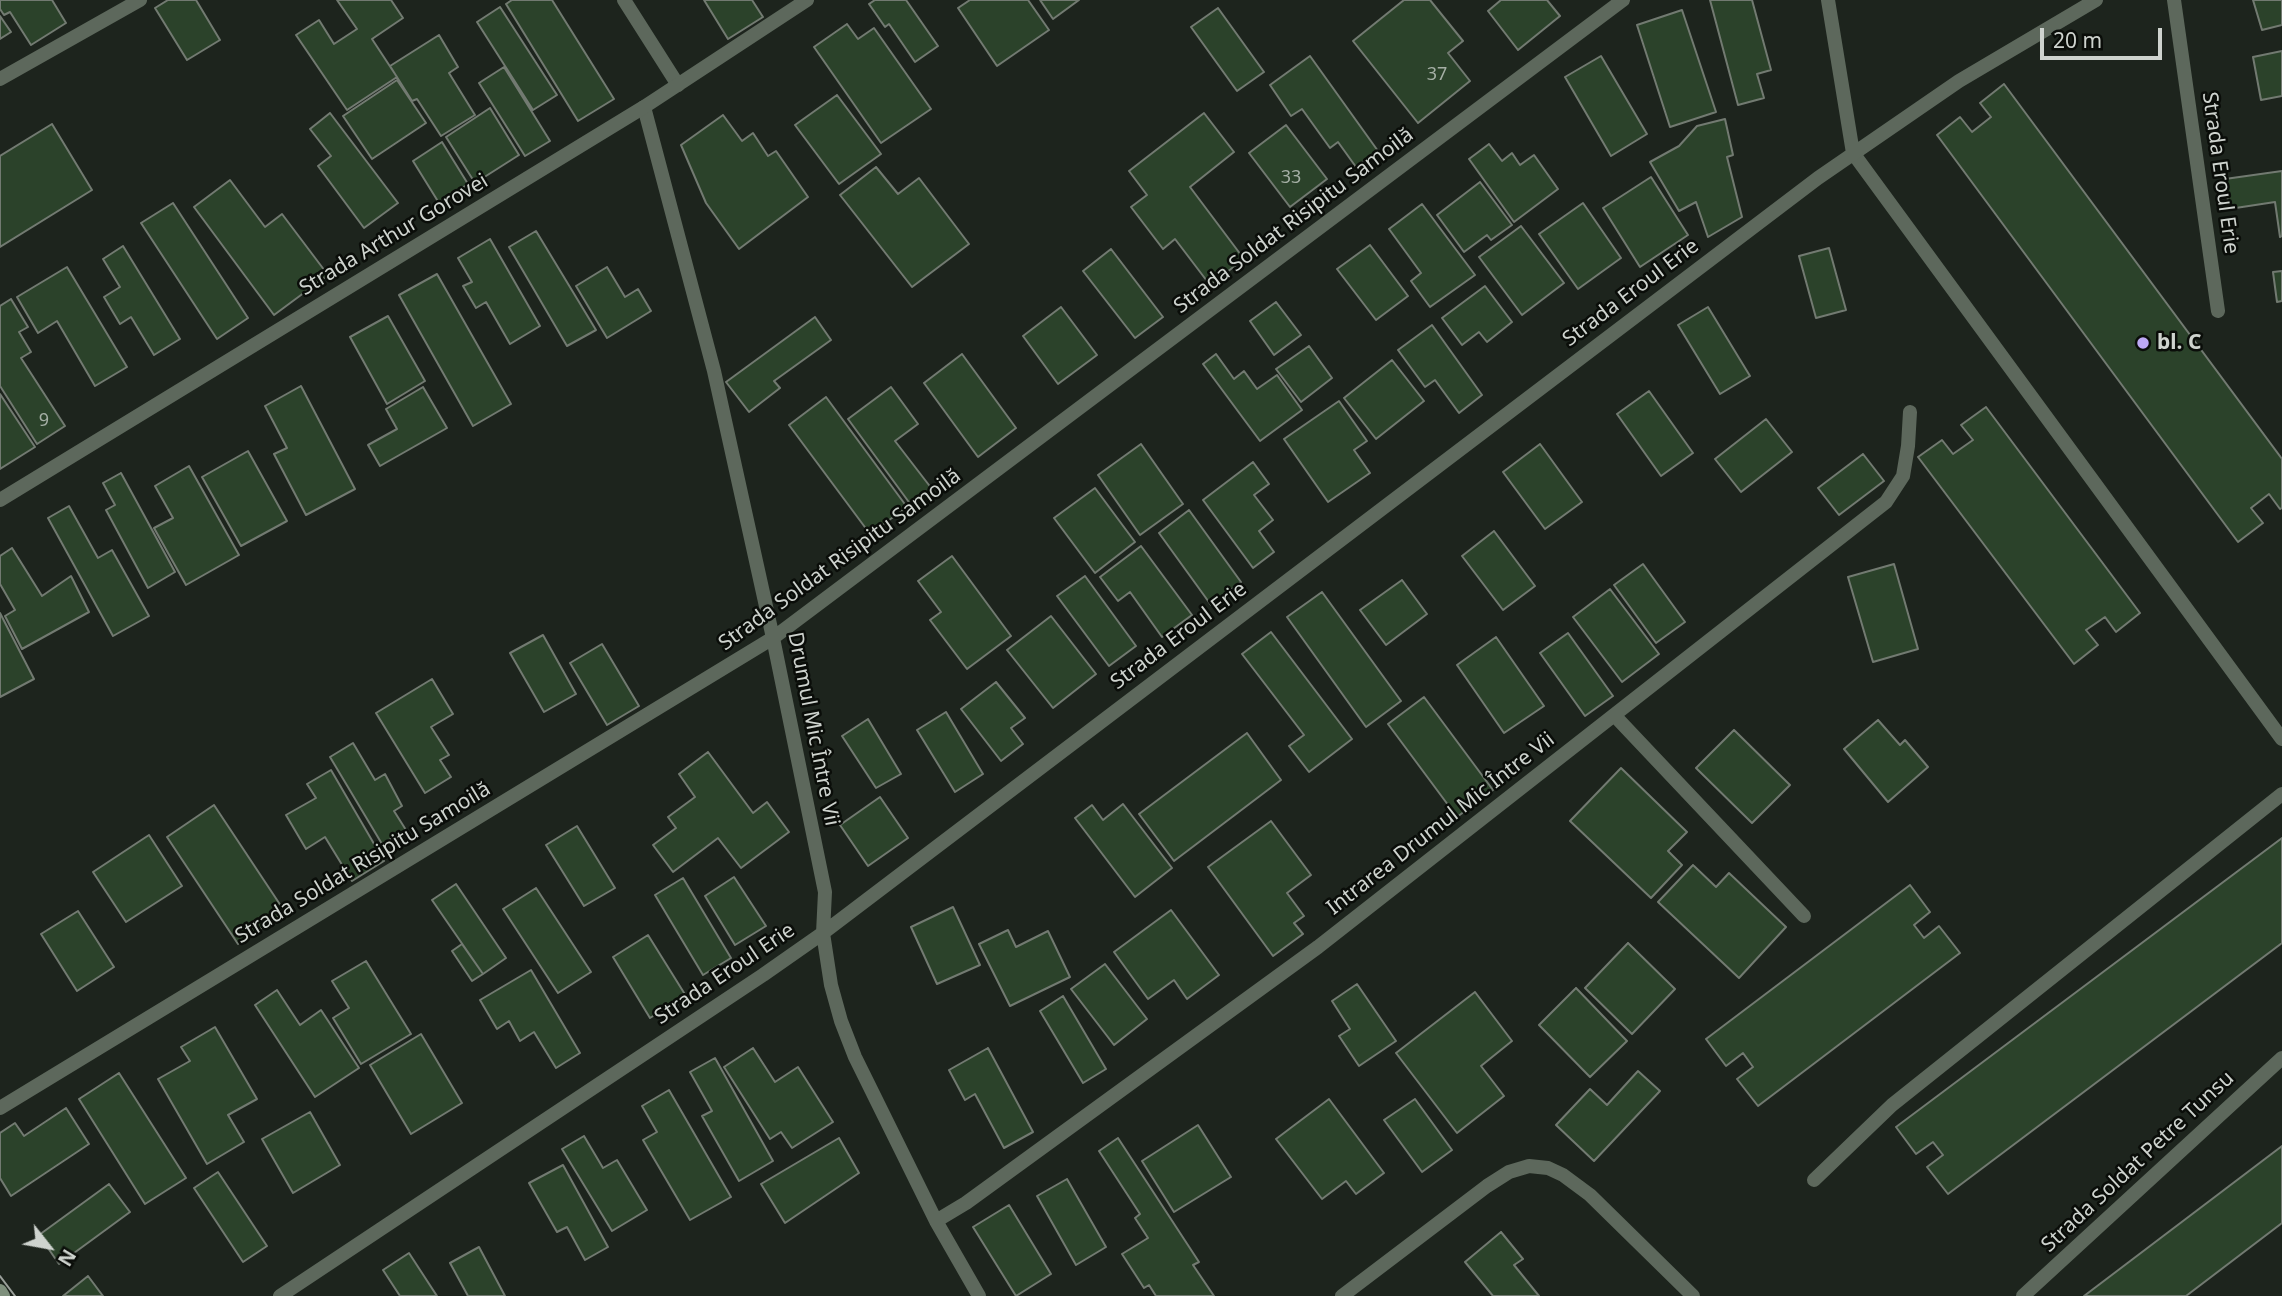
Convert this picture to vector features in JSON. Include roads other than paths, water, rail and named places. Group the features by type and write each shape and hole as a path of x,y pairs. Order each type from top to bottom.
{"main road":[{"path":"0,1291 4,1296"}],"street":[{"path":"0,79 140,0"},
{"path":"624,0 678,85"},
{"name":"Strada Arthur Gorovei","path":"0,500 644,107 807,0"},
{"name":"Strada Soldat Risipitu Samoilă","path":"0,1108 774,638 1623,0"},
{"path":"1828,0 1853,153 2282,739"},
{"name":"Strada Eroul Erie","path":"280,1296 823,933 1853,153 1959,81 2096,0"},
{"name":"Strada Eroul Erie","path":"2174,0 2218,311"},
{"name":"Drumul Mic Între Vii","path":"644,107 714,371 774,638 825,892 823,933 831,985 841,1021 855,1057 936,1221 979,1296"},
{"name":"Intrarea Drumul Mic Între Vii","path":"936,1221 976,1195 1318,947 1886,502 1903,476 1910,412"},
{"path":"1614,715 1804,916"},
{"path":"1814,1180 1892,1105 2282,794"},
{"name":"Strada Soldat Petre Tunsu","path":"2023,1296 2282,1058"},
{"path":"1342,1296 1487,1186 1509,1172 1529,1166 1548,1168 1563,1175 1590,1195 1693,1296"}],"tram line":[{"path":"0,1276 15,1296"}],"place":[{"name":"bl. C","path":"2143,343"}]}
